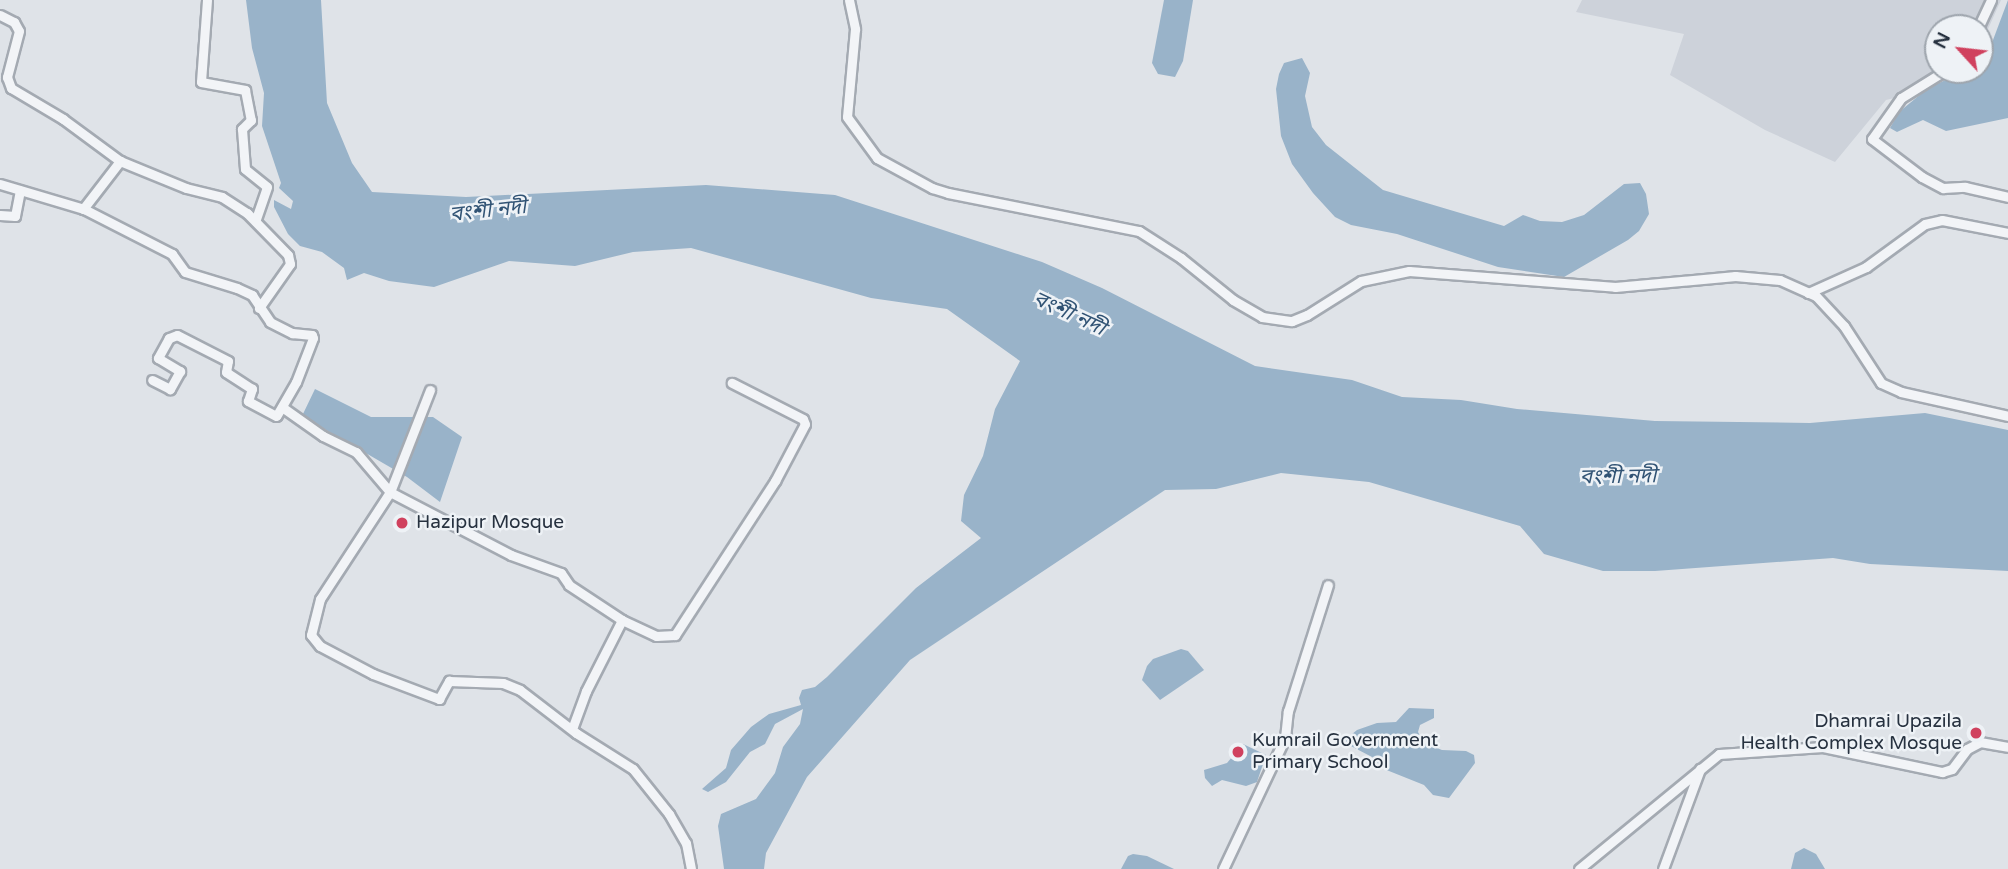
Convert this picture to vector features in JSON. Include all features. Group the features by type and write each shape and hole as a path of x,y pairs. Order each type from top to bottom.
{"street":[{"path":"207,0 201,82 244,90 251,120 242,128 246,169 267,187 255,221"},
{"path":"849,0 855,29 847,117 877,158 932,188 948,193 1139,231 1181,258 1233,300 1273,320 1292,321 1307,315 1361,281 1409,271 1615,288 1734,275 1780,280 1808,293 1844,326 1881,383 1901,392 2008,416"},
{"path":"0,16 14,22 19,31 7,76 11,88 63,119 120,161 186,188 222,197 255,221 291,260 259,308"},
{"path":"1924,84 1901,98 1872,139 1922,177 1943,188 1965,187 2008,197"},
{"path":"83,208 120,161"},
{"path":"0,184 83,208 172,254 185,272 251,295 270,322 292,333 312,335 313,338 276,416 249,402 251,388 226,372 228,361 177,335 169,338 158,358 180,371 170,389 152,380"},
{"path":"0,215 15,216 20,190"},
{"path":"1808,293 1866,267 1925,224 1942,220 2008,233"},
{"path":"282,407 323,436 356,452 390,492 511,555 561,573 569,585 622,620 656,636 676,635 775,481 805,424 803,419 732,383"},
{"path":"430,390 390,492 320,599 312,635 317,642 394,685 439,699 449,681 503,683 520,690 572,729 613,754 642,779 670,814 686,843 691,869"},
{"path":"1223,869 1233,842 1285,738 1288,710 1328,585"},
{"path":"572,729 586,691 622,620"},
{"path":"1579,869 1719,754 1823,747 1942,772 1952,769 1967,749 1980,742 2008,747"},
{"path":"1663,869 1702,766"}],"shaded area":[{"path":"1582,0 2001,0 1994,16 1924,14 1924,84 1915,93 1886,100 1835,162 1765,130 1670,75 1684,34 1576,12"}],"water":[{"name":"বংশী নদী","path":"246,0 321,0 327,103 352,163 372,192 466,197 706,185 835,195 1042,262 1102,288 1255,366 1352,380 1402,397 1461,400 1517,409 1655,421 1810,423 1925,413 2008,430 2008,571 1870,564 1833,558 1655,571 1603,571 1544,554 1520,526 1369,482 1281,473 1216,489 1165,490 910,660 807,777 766,853 764,869 724,869 718,826 721,814 756,799 775,773 783,747 800,724 803,709 775,724 765,744 750,752 726,782 708,792 702,789 726,768 731,750 751,727 769,714 801,705 799,698 802,690 815,687 827,677 916,588 981,538 961,521 964,495 983,456 995,409 1020,361 947,309 871,298 691,248 633,252 575,266 509,261 434,287 389,281 364,273 347,280 344,268 322,252 300,246 288,234 274,207 274,200 291,209 293,201 279,188 281,183 262,126 264,93 252,48"},
{"path":"1164,0 1193,0 1183,61 1175,77 1158,74 1152,63"},
{"path":"2008,0 2008,118 1946,131 1923,120 1897,132 1890,128 1899,112 1937,84 1994,84 1994,37"},
{"path":"1302,58 1310,73 1305,96 1312,127 1326,145 1383,190 1504,226 1523,215 1540,221 1562,222 1584,215 1624,184 1640,183 1646,194 1649,214 1639,231 1628,240 1564,277 1498,267 1397,234 1351,225 1335,217 1313,193 1292,164 1281,136 1276,89 1279,74 1284,63"},
{"path":"315,389 371,417 433,417 462,437 440,502 407,477 302,416"},
{"path":"1181,649 1188,651 1204,670 1160,700 1142,680 1147,666 1153,659"},
{"path":"1409,708 1434,709 1434,718 1420,725 1418,732 1424,743 1442,750 1466,751 1474,755 1475,763 1449,798 1433,795 1424,785 1384,769 1372,757 1347,744 1346,739 1357,730 1377,723 1396,722"},
{"path":"1243,744 1266,755 1257,782 1246,786 1222,780 1212,786 1205,778 1204,770 1227,763"},
{"path":"1804,848 1816,854 1825,869 1791,869 1795,853"},
{"path":"1128,856 1147,856 1174,869 1121,869"}],"place":[{"name":"Hazipur Mosque","path":"402,523"},
{"name":"Dhamrai Upazila Health Complex Mosque","path":"1976,733"},
{"name":"Kumrail Government Primary School","path":"1238,752"}]}
